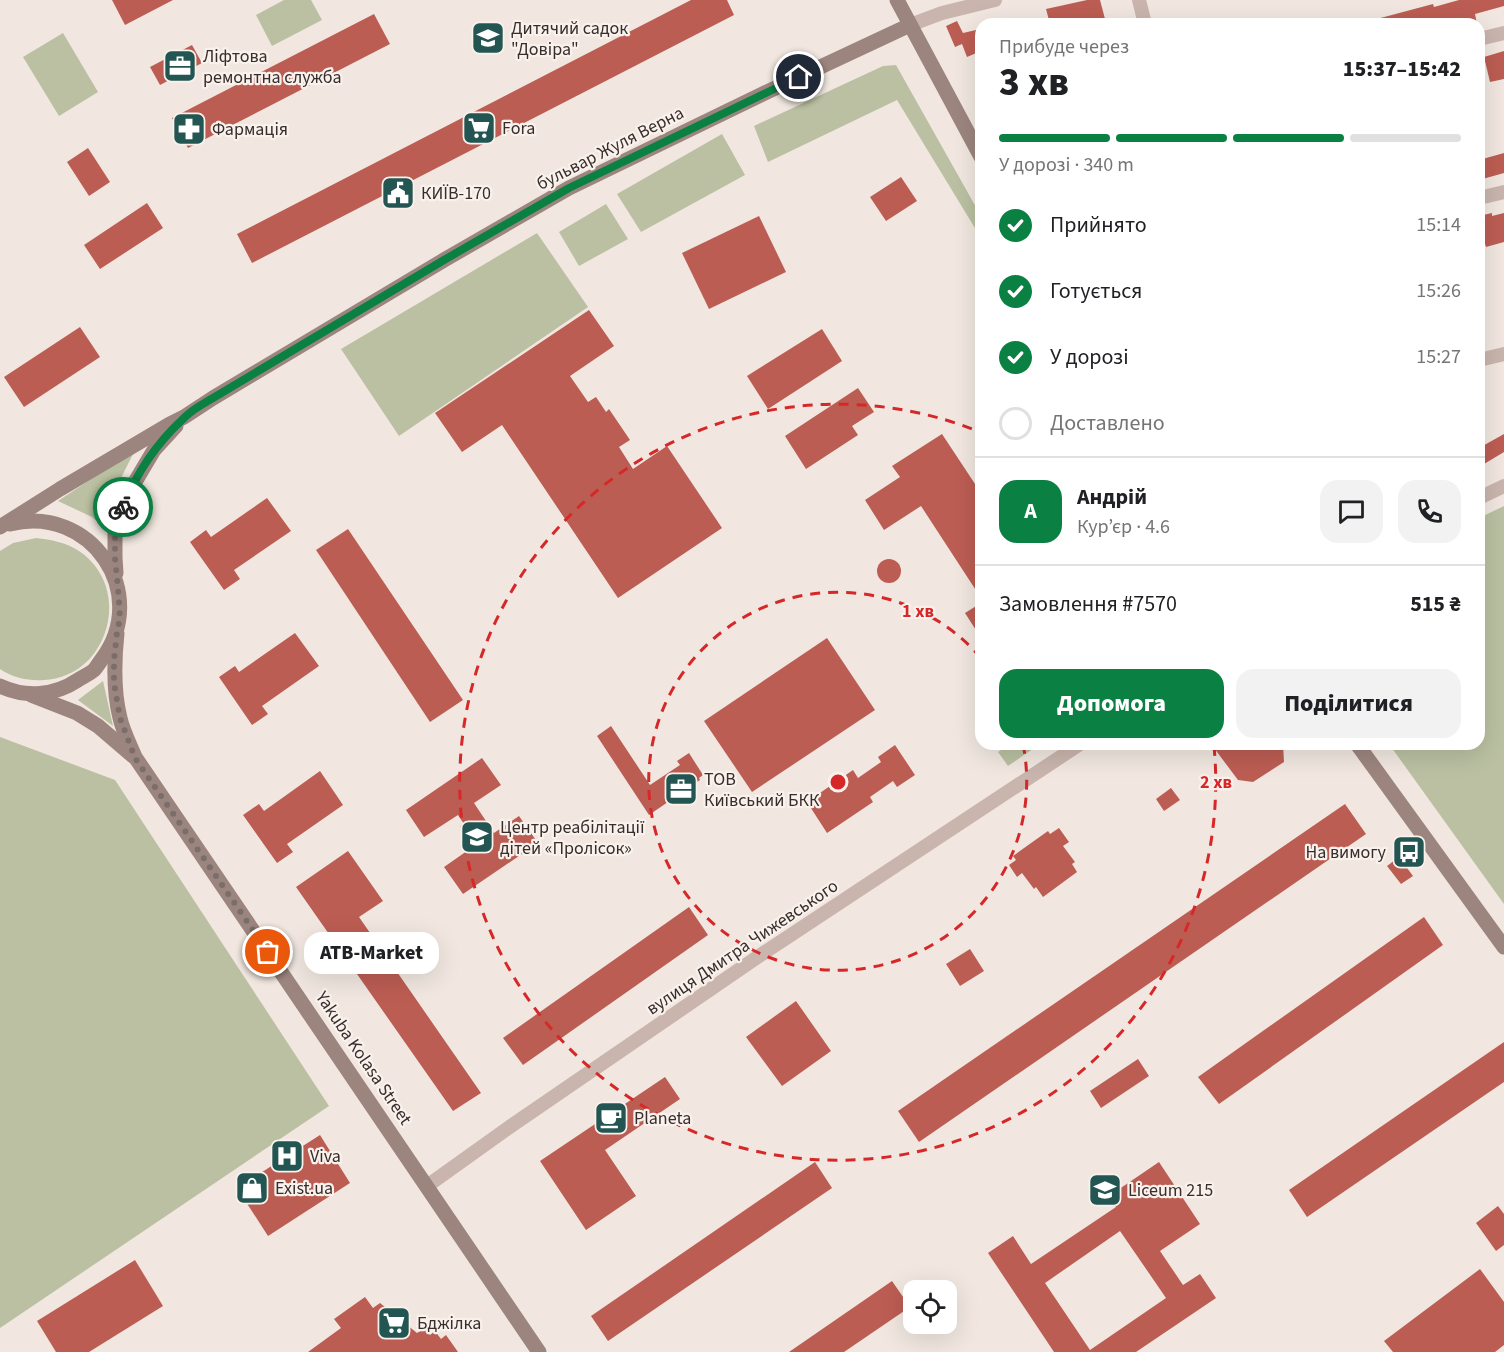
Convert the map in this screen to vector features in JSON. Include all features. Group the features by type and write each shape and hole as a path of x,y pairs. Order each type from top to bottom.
{"street":[{"path":"897,0 975,146"},
{"path":"910,25 942,13 994,0"},
{"path":"1139,0 1144,18"},
{"name":"бульвар Жуля Верна","path":"2,526 444,260 569,188 910,25"},
{"path":"1485,38 1504,33"},
{"path":"1485,197 1504,192"},
{"path":"1485,359 1504,354"},
{"name":"бульвар Жуля Верна","path":"117,633 120,618 115,528 129,492 154,450 184,417"},
{"path":"1485,495 1504,486"},
{"path":"2,526 20,521 40,521 67,527 89,540 106,559 118,588"},
{"path":"29,695 44,694 69,687 94,670 109,650 117,633"},
{"name":"Yakuba Kolasa Street","path":"117,633 114,683 120,718 135,758 539,1352"},
{"name":"Yakuba Kolasa Street","path":"0,686 77,714 98,726 135,758"},
{"name":"вулиця Дмитра Чижевського","path":"427,1186 759,956 1071,750"},
{"path":"1361,750 1504,947"}],"green space":[{"path":"284,0 311,0 322,20 272,46 256,15"},
{"path":"63,33 98,92 59,116 23,57"},
{"path":"896,65 975,205 975,228 897,100 768,162 754,126 883,66"},
{"path":"722,134 745,175 641,232 617,194"},
{"path":"606,204 628,239 579,266 559,232"},
{"path":"537,233 588,307 399,436 341,349"},
{"path":"135,450 119,482 107,530 92,517 58,501"},
{"path":"1504,506 1504,904 1393,750 1485,750 1485,515"},
{"path":"36,538 64,543 79,551 96,567 106,586 109,607 107,628 98,648 85,664 66,675 44,680 21,678 0,669 0,551 13,543"},
{"path":"103,681 113,726 78,700"},
{"path":"0,737 115,780 329,1106 0,1328"},
{"path":"1001,750 1031,750 1008,766 998,752"}],"building":[{"path":"112,0 173,0 125,25"},
{"path":"691,0 727,0 734,15 252,263 237,234"},
{"path":"1087,0 1100,0 1105,18 1048,18 1046,9"},
{"path":"1459,0 1504,0 1504,6 1475,14 1476,18 1380,18 1433,4 1434,7"},
{"path":"374,14 390,44 188,148 172,118"},
{"path":"957,21 963,33 975,30 975,54 967,57 962,44 955,47 946,26"},
{"path":"192,45 202,63 160,85 150,67"},
{"path":"1504,51 1504,79 1490,82 1485,57"},
{"path":"88,148 110,182 89,196 67,162"},
{"path":"1504,153 1504,173 1485,178 1485,158"},
{"path":"901,177 917,201 886,221 870,197"},
{"path":"147,203 163,228 100,269 84,245"},
{"path":"1492,213 1492,216 1504,213 1504,242 1486,247 1485,215"},
{"path":"759,216 786,272 709,309 682,253"},
{"path":"589,310 614,346 570,376 588,402 596,397 606,412 609,409 630,440 619,447 633,469 667,446 722,528 618,598 502,425 462,452 435,413"},
{"path":"80,327 100,357 24,407 4,377"},
{"path":"822,329 842,361 768,409 747,376"},
{"path":"858,388 874,412 852,426 858,435 806,469 785,436"},
{"path":"942,434 975,484 975,589 921,506 884,530 865,500 900,477 892,466"},
{"path":"1504,434 1504,452 1485,463 1485,445"},
{"path":"267,498 291,531 234,570 240,579 224,590 190,542 206,530 211,537"},
{"path":"348,529 463,700 430,722 316,550"},
{"path":"889,559 898,562 901,571 898,580 889,583 880,580 877,571 880,562"},
{"path":"975,607 975,629 965,613"},
{"path":"295,633 319,666 262,706 268,714 252,725 219,677 235,666 239,672"},
{"path":"827,638 875,710 752,792 704,721"},
{"path":"611,726 650,785 680,765 677,761 689,753 703,775 699,778 700,780 649,815 597,736"},
{"path":"895,745 915,775 897,787 893,781 870,797 873,802 827,833 807,802 853,770 858,778 881,762 878,757"},
{"path":"1216,750 1283,750 1284,762 1253,782 1238,780"},
{"path":"482,758 501,785 474,803 494,833 519,816 538,843 463,894 444,867 477,844 458,815 424,837 406,810"},
{"path":"320,771 343,805 287,844 293,852 277,863 243,815 259,804 264,811"},
{"path":"1171,788 1180,800 1164,811 1156,799"},
{"path":"1345,804 1366,834 919,1142 898,1111"},
{"path":"1059,828 1069,842 1063,846 1075,862 1072,864 1077,872 1043,897 1022,873 1017,877 1009,865 1016,860 1013,856 1048,831 1050,834"},
{"path":"348,851 383,901 359,917 481,1093 453,1111 296,887"},
{"path":"1399,857 1413,876 1401,884 1387,866"},
{"path":"689,907 708,935 523,1065 503,1038"},
{"path":"1424,917 1443,945 1219,1104 1198,1077"},
{"path":"970,949 984,971 960,986 946,964"},
{"path":"796,1001 831,1051 782,1086 746,1037"},
{"path":"1504,1042 1504,1082 1307,1217 1289,1190"},
{"path":"1138,1059 1149,1076 1101,1108 1090,1091"},
{"path":"665,1077 680,1099 605,1150 636,1196 586,1230 540,1161"},
{"path":"320,1135 350,1183 268,1236 237,1188"},
{"path":"815,1162 832,1188 608,1341 591,1316"},
{"path":"1159,1162 1200,1224 1160,1251 1183,1285 1200,1274 1216,1298 1136,1352 1054,1352 988,1253 1013,1236 1031,1264 1116,1207 1109,1196","holes":["1120,1231 1166,1298 1090,1350 1045,1283"]},
{"path":"1498,1206 1504,1214 1504,1245 1496,1251 1476,1223"},
{"path":"135,1260 163,1306 89,1352 56,1352 37,1321"},
{"path":"1480,1269 1504,1302 1504,1345 1495,1352 1393,1352 1384,1341"},
{"path":"892,1281 903,1297 903,1312 844,1352 789,1352"},
{"path":"365,1297 373,1308 380,1303 417,1333 425,1328 430,1335 435,1331 441,1339 446,1335 458,1352 308,1352 341,1328 334,1319"}],"way so far":[{"path":"123,507 115,528 120,618 114,660 114,683 120,718 135,758 268,952"}],"place":[{"name":"Дитячий садок \"Довіра\"","path":"488,38"},
{"name":"Ліфтова ремонтна служба","path":"180,66"},
{"name":"Fora","path":"479,128"},
{"name":"Фармація","path":"189,129"},
{"name":"КИЇВ-170","path":"398,193"},
{"name":"ТОВ Київський БКК","path":"681,789"},
{"name":"Центр реабілітації дітей «Пролісок»","path":"477,837"},
{"name":"На вимогу","path":"1409,852"},
{"name":"ATB-Market","path":"268,952"},
{"name":"Planeta","path":"611,1118"},
{"name":"Viva","path":"287,1156"},
{"name":"Exist.ua","path":"252,1188"},
{"name":"Liceum 215","path":"1105,1190"},
{"name":"Бджілка","path":"394,1323"}],"route":[{"path":"123,507 129,492 154,450 184,417 213,398 569,188 799,77"}]}
